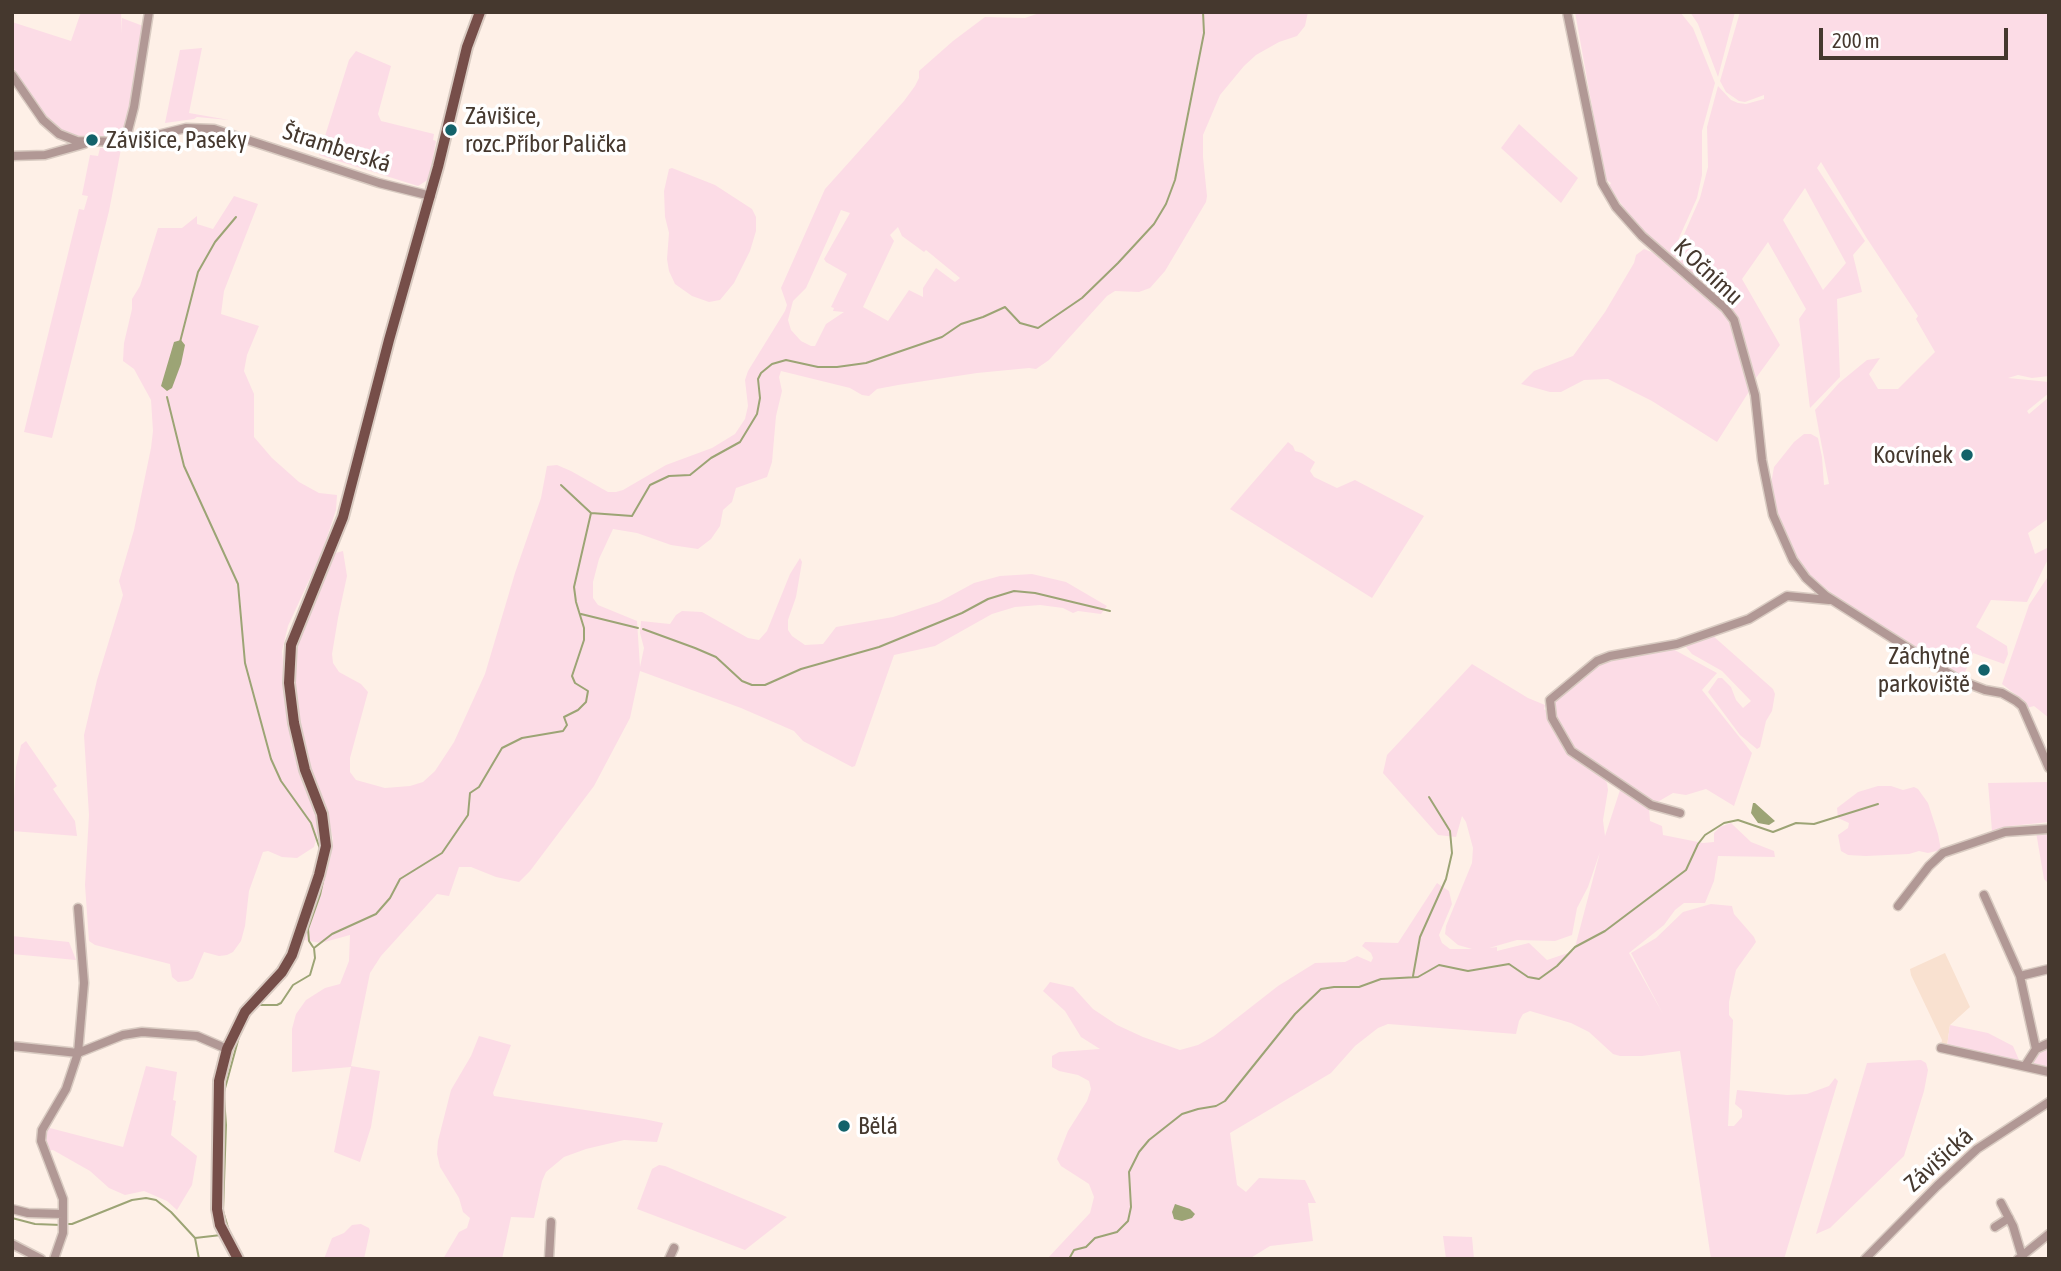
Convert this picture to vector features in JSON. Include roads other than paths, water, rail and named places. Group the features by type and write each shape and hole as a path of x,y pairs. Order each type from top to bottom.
{"main road":[{"path":"237,1259 224,1233 217,1209 218,1090 228,1049 248,1007 282,972 292,955 324,860 326,836 322,814 304,770 292,709 289,683 291,645 343,517 389,340 431,196 460,73 481,12"}],"street":[{"path":"125,142 134,107 149,12"},
{"name":"K Očnímu","path":"1567,12 1602,183 1616,207 1642,236 1719,303 1734,320 1755,395 1762,460 1776,527 1797,568 1832,600 1959,680 2017,701 2022,706 2049,768"},
{"name":"Štramberská","path":"12,75 51,127 68,139 87,143 125,142 186,128 214,129 379,183 431,196"},
{"path":"12,156 44,155 87,143"},
{"name":"K Očnímu","path":"1680,813 1651,805 1571,751 1552,718 1550,700 1604,658 1689,640 1749,619 1787,596 1832,600"},
{"path":"1898,906 1929,866 1943,853 2005,832 2049,829"},
{"path":"1984,895 2020,976 2036,1049"},
{"path":"54,1259 63,1233 63,1216 60,1186 44,1153 42,1130 66,1089 78,1053 84,983 78,908"},
{"path":"2020,976 2049,969"},
{"path":"12,1046 78,1053 122,1035 142,1032 197,1036 228,1049"},
{"path":"2025,1066 2036,1049 2049,1042"},
{"path":"1941,1048 2049,1072"},
{"name":"Závišická","path":"1865,1259 1977,1149 2049,1102"},
{"path":"2001,1203 2009,1218 2020,1257 2049,1234"},
{"path":"12,1209 63,1216"},
{"path":"1995,1227 2009,1218"},
{"path":"549,1259 551,1222"},
{"path":"12,1244 41,1259"},
{"path":"669,1259 674,1248"}],"waterway":[{"path":"257,1005 281,1003 293,985 310,975 315,958 314,948 332,934 376,914 390,898 400,879 442,853 468,815 470,793 479,787 502,748 522,738 563,731 567,725 564,717 578,710 586,702 588,691 575,683 572,676 584,640 584,628 574,587 591,513 632,516 650,485 669,476 690,475 711,458 740,442 757,414 760,398 758,379 772,364 786,360 818,367 866,363 942,337 961,324 1005,307 1020,323 1038,328 1082,298 1118,263 1154,224 1166,204 1175,180 1204,33 1203,12"},
{"path":"180,342 198,272 215,242 236,217"},
{"path":"167,397 184,466 238,584 245,663 271,759 281,781 311,823 320,849"},
{"path":"561,485 591,513"},
{"path":"643,629 716,657 742,681 752,685 765,685 801,669 879,647 962,613 988,599 1014,591 1035,593 1110,611"},
{"path":"581,614 638,628"},
{"path":"1413,976 1420,937 1446,879 1452,853 1450,831 1429,797"},
{"path":"1069,1259 1074,1250 1086,1247 1095,1238 1117,1232 1128,1221 1131,1207 1129,1172 1139,1152 1149,1140 1182,1114 1216,1106 1225,1101 1295,1014 1321,989 1359,987 1381,979 1418,977 1439,965 1468,971 1509,964 1528,977 1539,979 1557,966 1575,947 1605,931 1686,870 1705,835 1724,823 1738,820 1773,832 1796,823 1814,824 1878,804"},
{"path":"313,947 309,941 308,929 320,895 327,863"},
{"path":"224,1092 240,1033"},
{"path":"224,1097 226,1125 223,1211 229,1231"},
{"path":"66,1224 132,1200 156,1200 195,1238 199,1259"},
{"path":"12,1218 35,1224 61,1225"},
{"path":"195,1238 221,1235"}],"place":[{"name":"Závišice, rozc.Příbor Palička","path":"451,130"},
{"name":"Závišice, Paseky","path":"92,140"},
{"name":"Kocvínek","path":"1967,455"},
{"name":"Záchytné parkoviště","path":"1984,670"},
{"name":"Bělá","path":"844,1126"}]}
